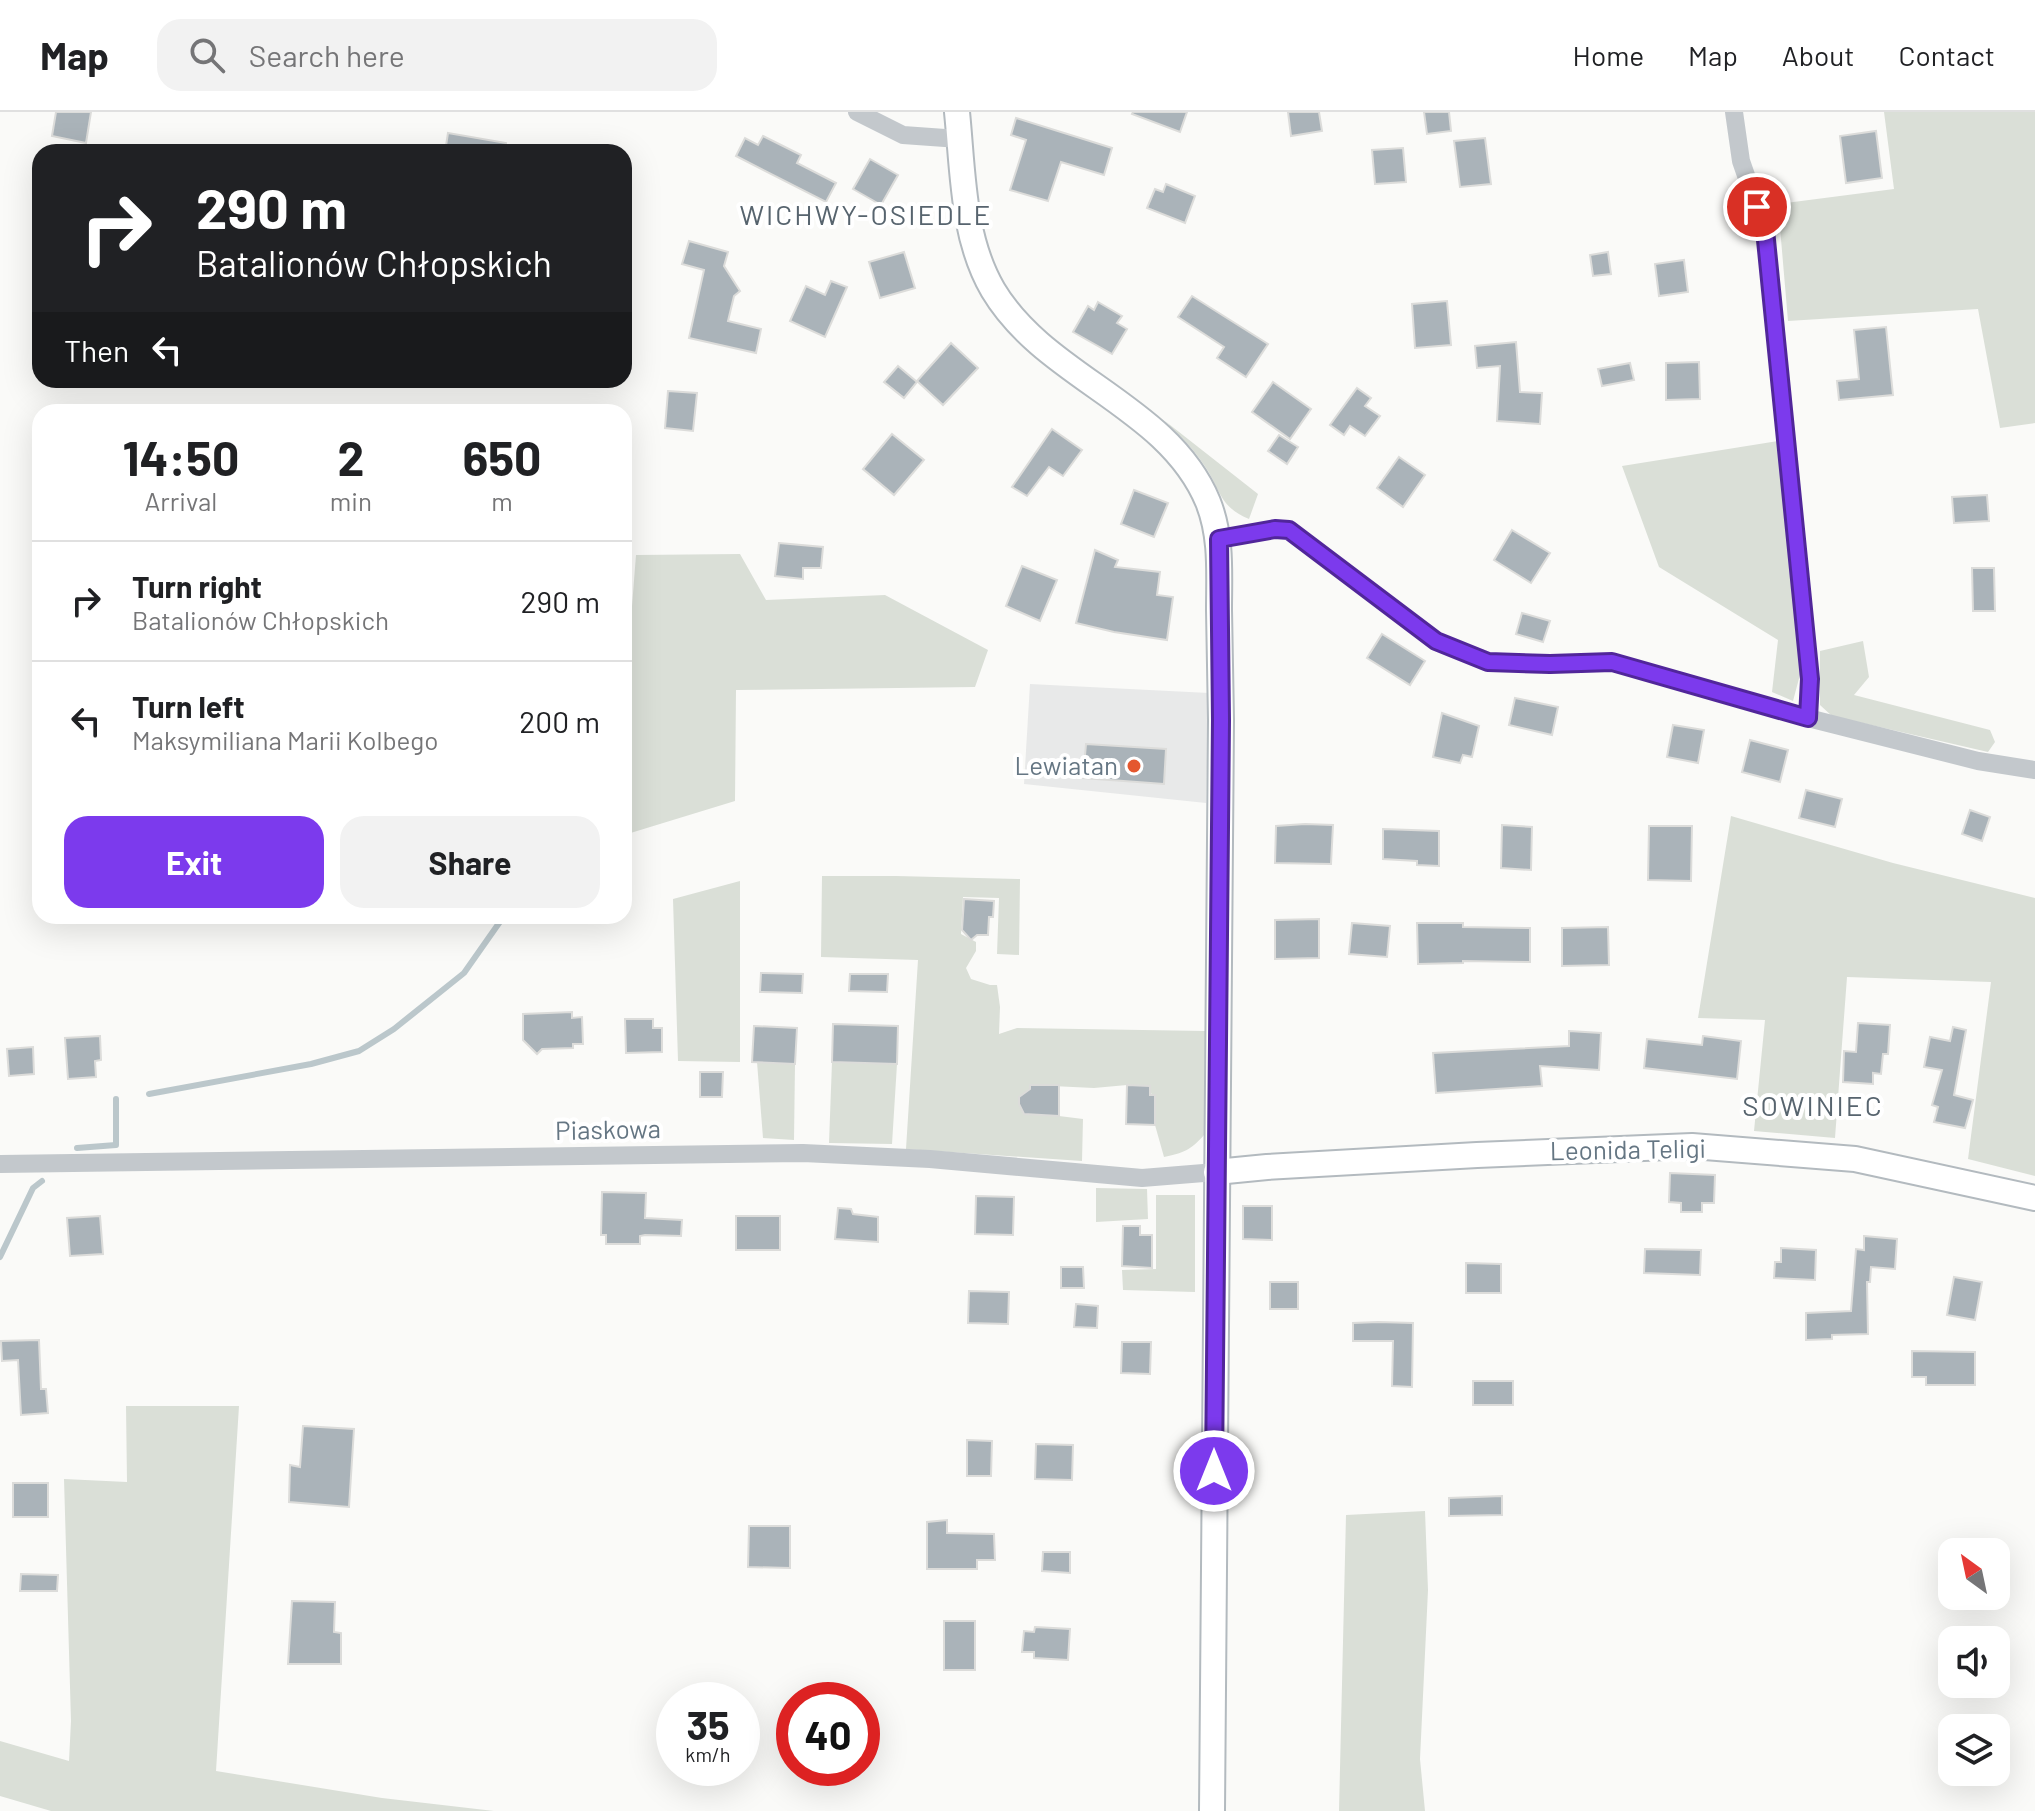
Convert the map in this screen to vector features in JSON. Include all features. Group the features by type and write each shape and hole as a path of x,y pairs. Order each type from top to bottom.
{"street":[{"path":"857,112 903,135 959,139"},
{"path":"957,112 969,219 981,262 993,289 1041,345 1142,420 1178,452 1202,490 1219,539 1221,720 1212,1811"},
{"path":"1734,112 1741,161 1765,230 1810,679 1808,718"},
{"path":"1219,539 1275,529 1289,530 1436,641 1488,662 1612,662 1808,718 1978,761 2035,770"},
{"name":"Leonida Teligi","path":"1216,1172 1447,1156 1692,1146 1855,1159 2035,1198"},
{"name":"Piaskowa","path":"0,1164 803,1153 930,1159 1142,1178 1216,1172"}],"shaded area":[{"path":"1884,112 2035,112 2035,423 2000,428 1978,309 1788,321 1778,204 1894,189"},
{"path":"1165,421 1258,494 1249,519 1226,503 1200,459"},
{"path":"1778,441 1801,671 1793,701 1772,692 1778,640 1659,567 1622,466"},
{"path":"740,554 766,600 885,595 988,650 975,687 736,690 735,801 632,833 632,606 636,555"},
{"path":"1863,641 1869,677 1854,695 1990,730 1995,742 1988,752 1832,716 1820,705 1820,651"},
{"path":"1030,684 1209,693 1206,803 1024,784"},
{"path":"1731,816 1893,863 2035,898 2035,1176 1968,1159 1991,982 1847,977 1835,1138 1754,1131 1765,1020 1698,1018"},
{"path":"822,876 1020,879 1019,955 997,954 999,898 963,897 961,934 976,942 976,951 966,968 971,979 997,985 999,1034 1017,1028 1205,1031 1204,1135 1186,1150 1164,1157 1155,1125 1155,1095 1127,1085 1094,1088 1031,1085 1030,1093 1019,1097 1019,1104 1059,1116 1083,1119 1082,1161 906,1149 918,960 821,957"},
{"path":"740,881 740,1062 678,1061 673,899"},
{"path":"757,1062 795,1064 794,1140 763,1138"},
{"path":"832,1062 897,1064 892,1144 829,1143"},
{"path":"1096,1188 1147,1189 1148,1219 1096,1222"},
{"path":"1156,1195 1195,1195 1195,1292 1123,1290 1122,1270 1156,1269"},
{"path":"126,1406 239,1406 216,1771 382,1798 494,1811 51,1811 0,1796 0,1741 69,1761 71,1721 64,1479 127,1482"},
{"path":"1425,1511 1428,1590 1420,1759 1425,1811 1339,1811 1346,1515"}],"building":[{"path":"56,112 91,112 86,143 52,136"},
{"path":"1133,112 1187,112 1180,132"},
{"path":"1288,112 1319,112 1322,131 1291,136"},
{"path":"1424,112 1449,112 1451,131 1427,134"},
{"path":"1016,118 1112,148 1104,175 1061,162 1048,201 1010,190 1026,140 1011,135"},
{"path":"1876,131 1882,178 1846,183 1840,136"},
{"path":"448,133 506,143 506,144 446,144"},
{"path":"763,136 801,155 797,163 836,183 826,202 736,156 745,138 758,145"},
{"path":"1485,138 1491,184 1460,187 1454,141"},
{"path":"1403,148 1406,182 1375,184 1372,150"},
{"path":"870,159 898,175 881,205 853,189"},
{"path":"1166,184 1195,196 1185,223 1147,208 1155,189 1163,192"},
{"path":"689,241 728,252 724,266 740,291 734,296 728,321 761,329 756,353 689,338 704,270 682,264"},
{"path":"904,252 915,288 880,298 869,262"},
{"path":"1608,252 1611,274 1593,276 1590,255"},
{"path":"1684,260 1688,292 1659,296 1655,264"},
{"path":"831,281 847,287 825,337 790,321 806,286 825,295"},
{"path":"1192,296 1268,344 1246,377 1217,358 1224,347 1178,317"},
{"path":"1447,301 1451,345 1415,348 1412,304"},
{"path":"1098,302 1122,316 1117,323 1127,329 1112,354 1073,332 1088,306 1094,310"},
{"path":"1886,327 1893,395 1839,400 1837,381 1859,379 1854,330"},
{"path":"1516,342 1520,392 1542,393 1540,424 1497,421 1500,366 1477,368 1475,346"},
{"path":"951,343 978,368 943,405 917,381"},
{"path":"1699,362 1700,399 1666,400 1666,363"},
{"path":"1630,363 1634,380 1602,386 1598,369"},
{"path":"898,366 917,382 904,398 884,382"},
{"path":"1273,382 1311,409 1290,439 1252,412"},
{"path":"1357,388 1371,398 1365,406 1380,416 1365,436 1350,426 1344,435 1330,425"},
{"path":"668,391 697,393 693,431 665,428"},
{"path":"1052,429 1082,450 1063,476 1049,467 1027,496 1012,487"},
{"path":"892,434 924,460 894,495 863,469"},
{"path":"1279,435 1298,447 1287,464 1268,451"},
{"path":"1399,457 1425,475 1403,507 1377,488"},
{"path":"1134,490 1168,503 1154,537 1121,524"},
{"path":"1987,495 1989,521 1954,523 1952,497"},
{"path":"1512,530 1550,553 1531,583 1494,560"},
{"path":"779,543 823,547 821,568 803,568 803,579 775,576"},
{"path":"1095,550 1118,560 1115,567 1160,572 1157,595 1173,597 1167,640 1076,623"},
{"path":"1022,566 1057,580 1040,621 1006,606"},
{"path":"1972,568 1994,568 1995,611 1973,611"},
{"path":"1522,613 1550,621 1543,642 1516,634"},
{"path":"1382,634 1425,661 1410,685 1367,658"},
{"path":"1515,698 1558,707 1552,735 1509,725"},
{"path":"1442,713 1479,726 1472,757 1463,755 1460,763 1433,757"},
{"path":"1673,725 1704,730 1698,763 1667,757"},
{"path":"1750,740 1788,750 1780,782 1742,772"},
{"path":"1086,744 1166,749 1164,784 1083,778"},
{"path":"1806,790 1842,799 1835,827 1799,818"},
{"path":"1970,810 1990,817 1982,841 1962,834"},
{"path":"1333,825 1331,864 1275,863 1276,826"},
{"path":"1502,825 1532,827 1531,870 1501,868"},
{"path":"1649,826 1692,826 1691,881 1648,880"},
{"path":"1383,829 1439,831 1439,866 1383,859"},
{"path":"964,899 994,901 988,935 977,935 971,940 962,930"},
{"path":"1319,919 1319,958 1275,959 1275,920"},
{"path":"1352,923 1390,926 1387,957 1349,954"},
{"path":"1417,923 1530,928 1530,962 1418,964"},
{"path":"1608,927 1609,965 1562,966 1562,928"},
{"path":"761,973 803,974 802,993 760,992"},
{"path":"850,974 888,974 887,992 849,991"},
{"path":"572,1012 572,1018 582,1017 583,1044 573,1044 573,1048 542,1049 537,1054 523,1040 523,1014"},
{"path":"625,1019 653,1019 653,1028 662,1028 662,1052 626,1053"},
{"path":"1858,1023 1890,1025 1888,1054 1883,1054 1881,1074 1873,1073 1873,1084 1843,1082 1844,1051 1856,1052"},
{"path":"833,1024 898,1026 897,1064 832,1062"},
{"path":"754,1026 797,1028 795,1064 752,1062"},
{"path":"1953,1027 1966,1030 1954,1095 1973,1100 1965,1128 1934,1122 1938,1107 1932,1105 1942,1070 1924,1067 1930,1037 1950,1041"},
{"path":"1569,1031 1601,1033 1599,1070 1540,1066 1542,1086 1436,1093 1433,1053 1569,1046"},
{"path":"100,1036 101,1060 95,1061 96,1077 68,1079 65,1038"},
{"path":"1703,1036 1741,1041 1737,1079 1644,1068 1647,1039 1702,1045"},
{"path":"33,1047 34,1074 9,1076 7,1049"},
{"path":"700,1072 723,1072 722,1097 700,1097"},
{"path":"1030,1085 1059,1085 1059,1116 1024,1114 1019,1097 1030,1089"},
{"path":"1127,1085 1150,1086 1150,1095 1155,1095 1155,1125 1126,1124"},
{"path":"1670,1173 1715,1175 1714,1203 1702,1203 1702,1212 1681,1212 1681,1203 1669,1202"},
{"path":"602,1192 646,1193 645,1218 682,1220 681,1236 645,1235 640,1236 640,1244 606,1244 606,1235 601,1235"},
{"path":"976,1196 1014,1197 1013,1235 975,1234"},
{"path":"1243,1206 1272,1206 1272,1240 1243,1239"},
{"path":"838,1208 851,1209 853,1214 878,1217 878,1242 835,1239"},
{"path":"100,1216 103,1254 70,1256 67,1218"},
{"path":"736,1216 780,1216 780,1250 736,1250"},
{"path":"1123,1226 1140,1226 1140,1235 1152,1235 1152,1268 1122,1266"},
{"path":"1864,1236 1897,1239 1895,1269 1871,1267 1870,1282 1867,1282 1868,1334 1832,1335 1832,1339 1806,1340 1806,1313 1851,1311 1856,1249 1864,1250"},
{"path":"1781,1248 1816,1250 1815,1280 1774,1278 1775,1262 1781,1262"},
{"path":"1645,1249 1701,1250 1700,1275 1644,1273"},
{"path":"1466,1263 1501,1264 1501,1293 1466,1293"},
{"path":"1061,1267 1083,1267 1084,1288 1061,1288"},
{"path":"1954,1277 1982,1282 1975,1320 1947,1315"},
{"path":"1270,1282 1298,1282 1298,1309 1270,1309"},
{"path":"969,1291 1009,1292 1008,1324 968,1323"},
{"path":"1076,1304 1098,1306 1097,1328 1074,1327"},
{"path":"1353,1323 1413,1323 1412,1387 1392,1386 1393,1341 1353,1341"},
{"path":"39,1340 41,1389 46,1389 48,1413 21,1415 18,1360 2,1361 1,1341"},
{"path":"1122,1342 1151,1342 1150,1374 1121,1373"},
{"path":"1912,1351 1975,1352 1975,1385 1926,1385 1926,1377 1912,1377"},
{"path":"1473,1381 1513,1381 1513,1405 1473,1405"},
{"path":"303,1426 354,1429 349,1507 289,1502 290,1465 300,1467"},
{"path":"967,1440 992,1441 991,1476 967,1476"},
{"path":"1036,1444 1073,1445 1072,1480 1035,1479"},
{"path":"13,1483 48,1483 48,1517 13,1517"},
{"path":"1502,1496 1502,1515 1449,1516 1449,1498"},
{"path":"947,1520 947,1533 994,1534 995,1560 977,1560 977,1569 927,1569 927,1522"},
{"path":"749,1526 790,1526 790,1568 748,1567"},
{"path":"1043,1552 1070,1552 1070,1573 1042,1571"},
{"path":"21,1574 58,1575 57,1591 20,1591"},
{"path":"292,1601 335,1602 334,1632 341,1633 341,1664 288,1664"},
{"path":"944,1621 975,1621 975,1670 944,1670"},
{"path":"1035,1627 1070,1629 1068,1660 1034,1658 1034,1652 1022,1652 1024,1631 1034,1632"}],"waterway":[{"path":"149,1094 311,1064 359,1051 394,1029 464,973 498,924"},
{"path":"77,1148 116,1145 116,1099"},
{"path":"0,1257 33,1188 42,1181"}],"place":[{"name":"Lewiatan","path":"1134,766"}],"district":[{"name":"WICHWY-OSIEDLE","path":"866,215"},
{"name":"SOWINIEC","path":"1813,1106"}],"route":[{"path":"1214,1471 1221,720 1219,539 1275,529 1289,530 1436,641 1488,662 1612,662 1808,718 1810,679 1765,230 1757,207"}]}
